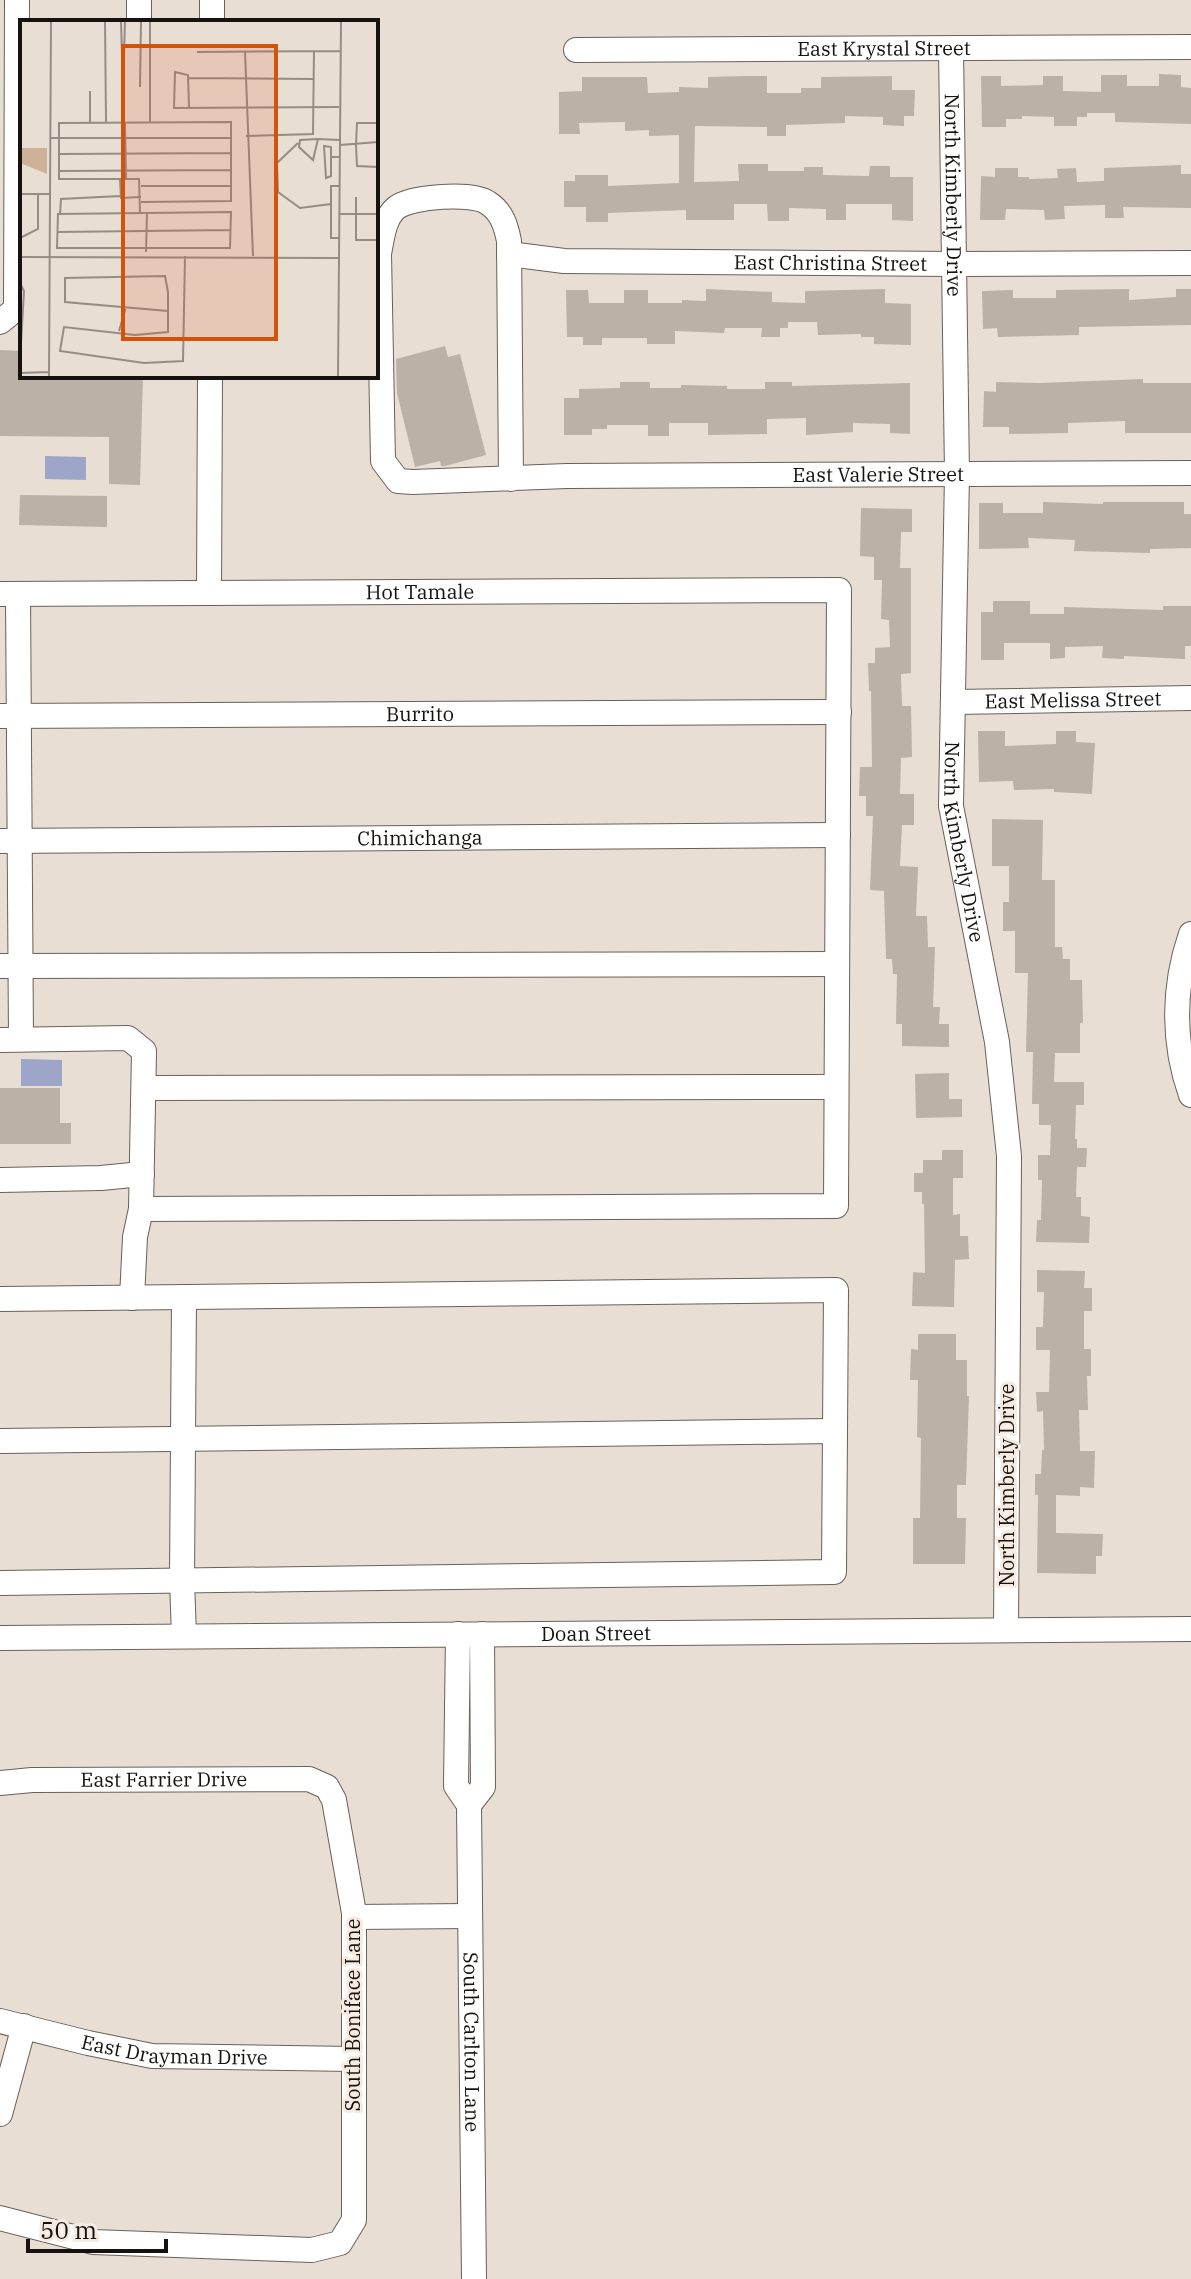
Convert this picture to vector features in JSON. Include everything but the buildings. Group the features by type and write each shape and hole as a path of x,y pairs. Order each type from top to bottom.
{"street":[{"path":"0,323 16,309 17,0"},
{"name":"East Krystal Street","path":"576,50 1191,47"},
{"name":"North Kimberly Drive","path":"951,49 957,474 951,806 997,1042 1009,1156 1006,1630"},
{"name":"East Valerie Street","path":"509,248 505,224 498,212 487,202 476,198 408,201 394,209 384,226 379,254 383,461 398,481 567,476 1191,473"},
{"path":"509,248 511,479"},
{"name":"East Christina Street","path":"509,248 564,261 1191,263"},
{"path":"209,593 210,378"},
{"name":"Hot Tamale","path":"9,594 839,590 839,712"},
{"path":"9,594 10,1040 128,1038 144,1051 141,1209 135,1237 132,1298"},
{"name":"East Melissa Street","path":"953,702 1191,698"},
{"path":"141,1209 836,1206 839,712"},
{"name":"Burrito","path":"10,716 839,712"},
{"name":"Chimichanga","path":"10,841 838,835"},
{"path":"1191,934 1183,956 1175,1012 1182,1071 1191,1095"},
{"path":"10,966 837,964"},
{"path":"145,1088 836,1087"},
{"path":"0,1180 142,1174"},
{"path":"0,1299 836,1290 834,1572 0,1583"},
{"path":"184,1297 184,1636"},
{"path":"0,1441 835,1431"},
{"name":"Doan Street","path":"0,1638 1191,1629"},
{"name":"South Carlton Lane","path":"470,1634 456,1786 469,1805 474,2279"},
{"name":"East Farrier Drive","path":"0,1783 32,1780 309,1779 327,1787"},
{"name":"South Boniface Lane","path":"0,2218 93,2242 312,2250 340,2243 354,2220 354,1917 334,1800 327,1787"},
{"path":"354,1917 469,1916"},
{"path":"0,2114 12,2023"},
{"name":"East Drayman Drive","path":"12,2023 152,2056 354,2059"}],"water":[{"path":"45,456 86,457 86,480 45,479"},
{"path":"21,1059 62,1060 62,1086 21,1086"}]}
